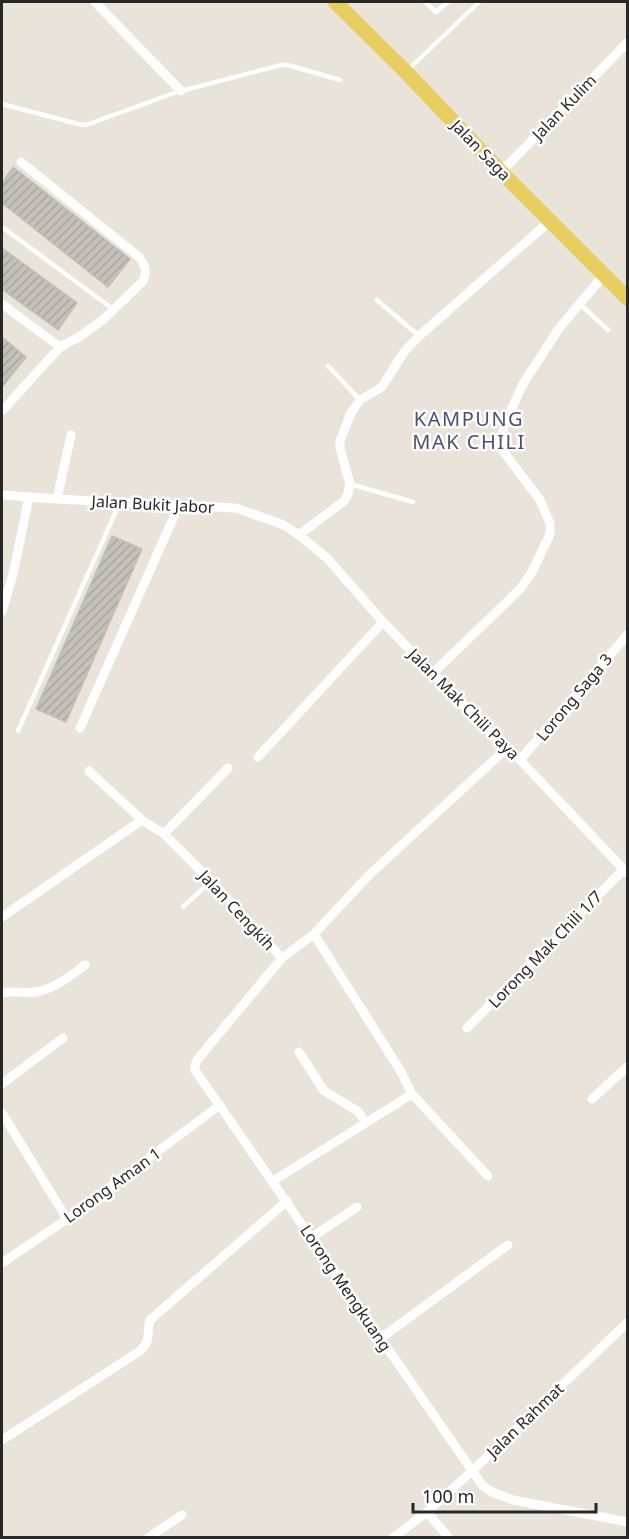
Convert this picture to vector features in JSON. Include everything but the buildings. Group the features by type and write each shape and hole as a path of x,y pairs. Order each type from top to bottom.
{"main road":[{"name":"Jalan Saga","path":"335,2 627,299"}],"street":[{"path":"95,2 181,91"},
{"name":"Jalan Kulim","path":"501,172 627,42"},
{"path":"2,411 60,347 90,329 115,309 143,281 146,274 143,262 21,162"},
{"path":"299,535 344,501 348,494 350,484 340,441 351,412 360,400 382,387 399,359 419,336 550,221"},
{"path":"433,673 520,588 532,572 550,534 550,523 540,500 503,451 500,443 523,384 560,327 604,275"},
{"path":"2,304 60,347"},
{"path":"57,499 71,435"},
{"name":"Jalan Bukit Jabor","path":"2,495 236,508 284,525 299,535"},
{"path":"2,612 13,574 29,497"},
{"path":"80,728 179,505"},
{"name":"Jalan Mak Chili Paya","path":"299,535 327,558 384,622 520,760 625,872"},
{"path":"258,757 384,622"},
{"name":"Lorong Saga 3","path":"520,760 627,634"},
{"name":"Jalan Cengkih","path":"89,771 142,820 164,834 282,958 314,934 369,875 506,748"},
{"path":"164,834 228,768"},
{"path":"2,916 142,820"},
{"name":"Lorong Mak Chili 1/7","path":"467,1028 625,872"},
{"path":"314,934 400,1070 412,1094 489,1176"},
{"name":"Lorong Mengkuang","path":"282,958 197,1060 195,1070 482,1485 492,1492 513,1500 627,1522"},
{"path":"2,993 35,992 46,989 60,983 85,965"},
{"path":"2,1084 63,1038"},
{"path":"299,1052 324,1091 359,1112 365,1122"},
{"path":"592,1099 627,1066"},
{"path":"273,1181 412,1094"},
{"name":"Lorong Aman 1","path":"2,1263 67,1219 220,1105"},
{"path":"3,1119 67,1219"},
{"path":"2,1440 140,1351 148,1339 150,1320 287,1201"},
{"path":"312,1238 357,1207"},
{"path":"381,1338 508,1245"},
{"name":"Jalan Rahmat","path":"393,1538 427,1512 472,1471 627,1322"},
{"path":"427,1512 449,1538"},
{"path":"147,1538 182,1515"}],"lane":[{"path":"425,2 436,12 448,2"},
{"path":"406,72 479,2"},
{"path":"2,104 78,124 86,124 181,91 281,65 340,80"},
{"path":"2,227 115,309"},
{"path":"377,300 419,336"},
{"path":"580,304 608,330"},
{"path":"328,366 360,400"},
{"path":"350,484 413,502"},
{"path":"18,731 120,502"},
{"path":"183,907 211,881"}],"district":[{"name":"KAMPUNG MAK CHILI","path":"469,430"}]}
